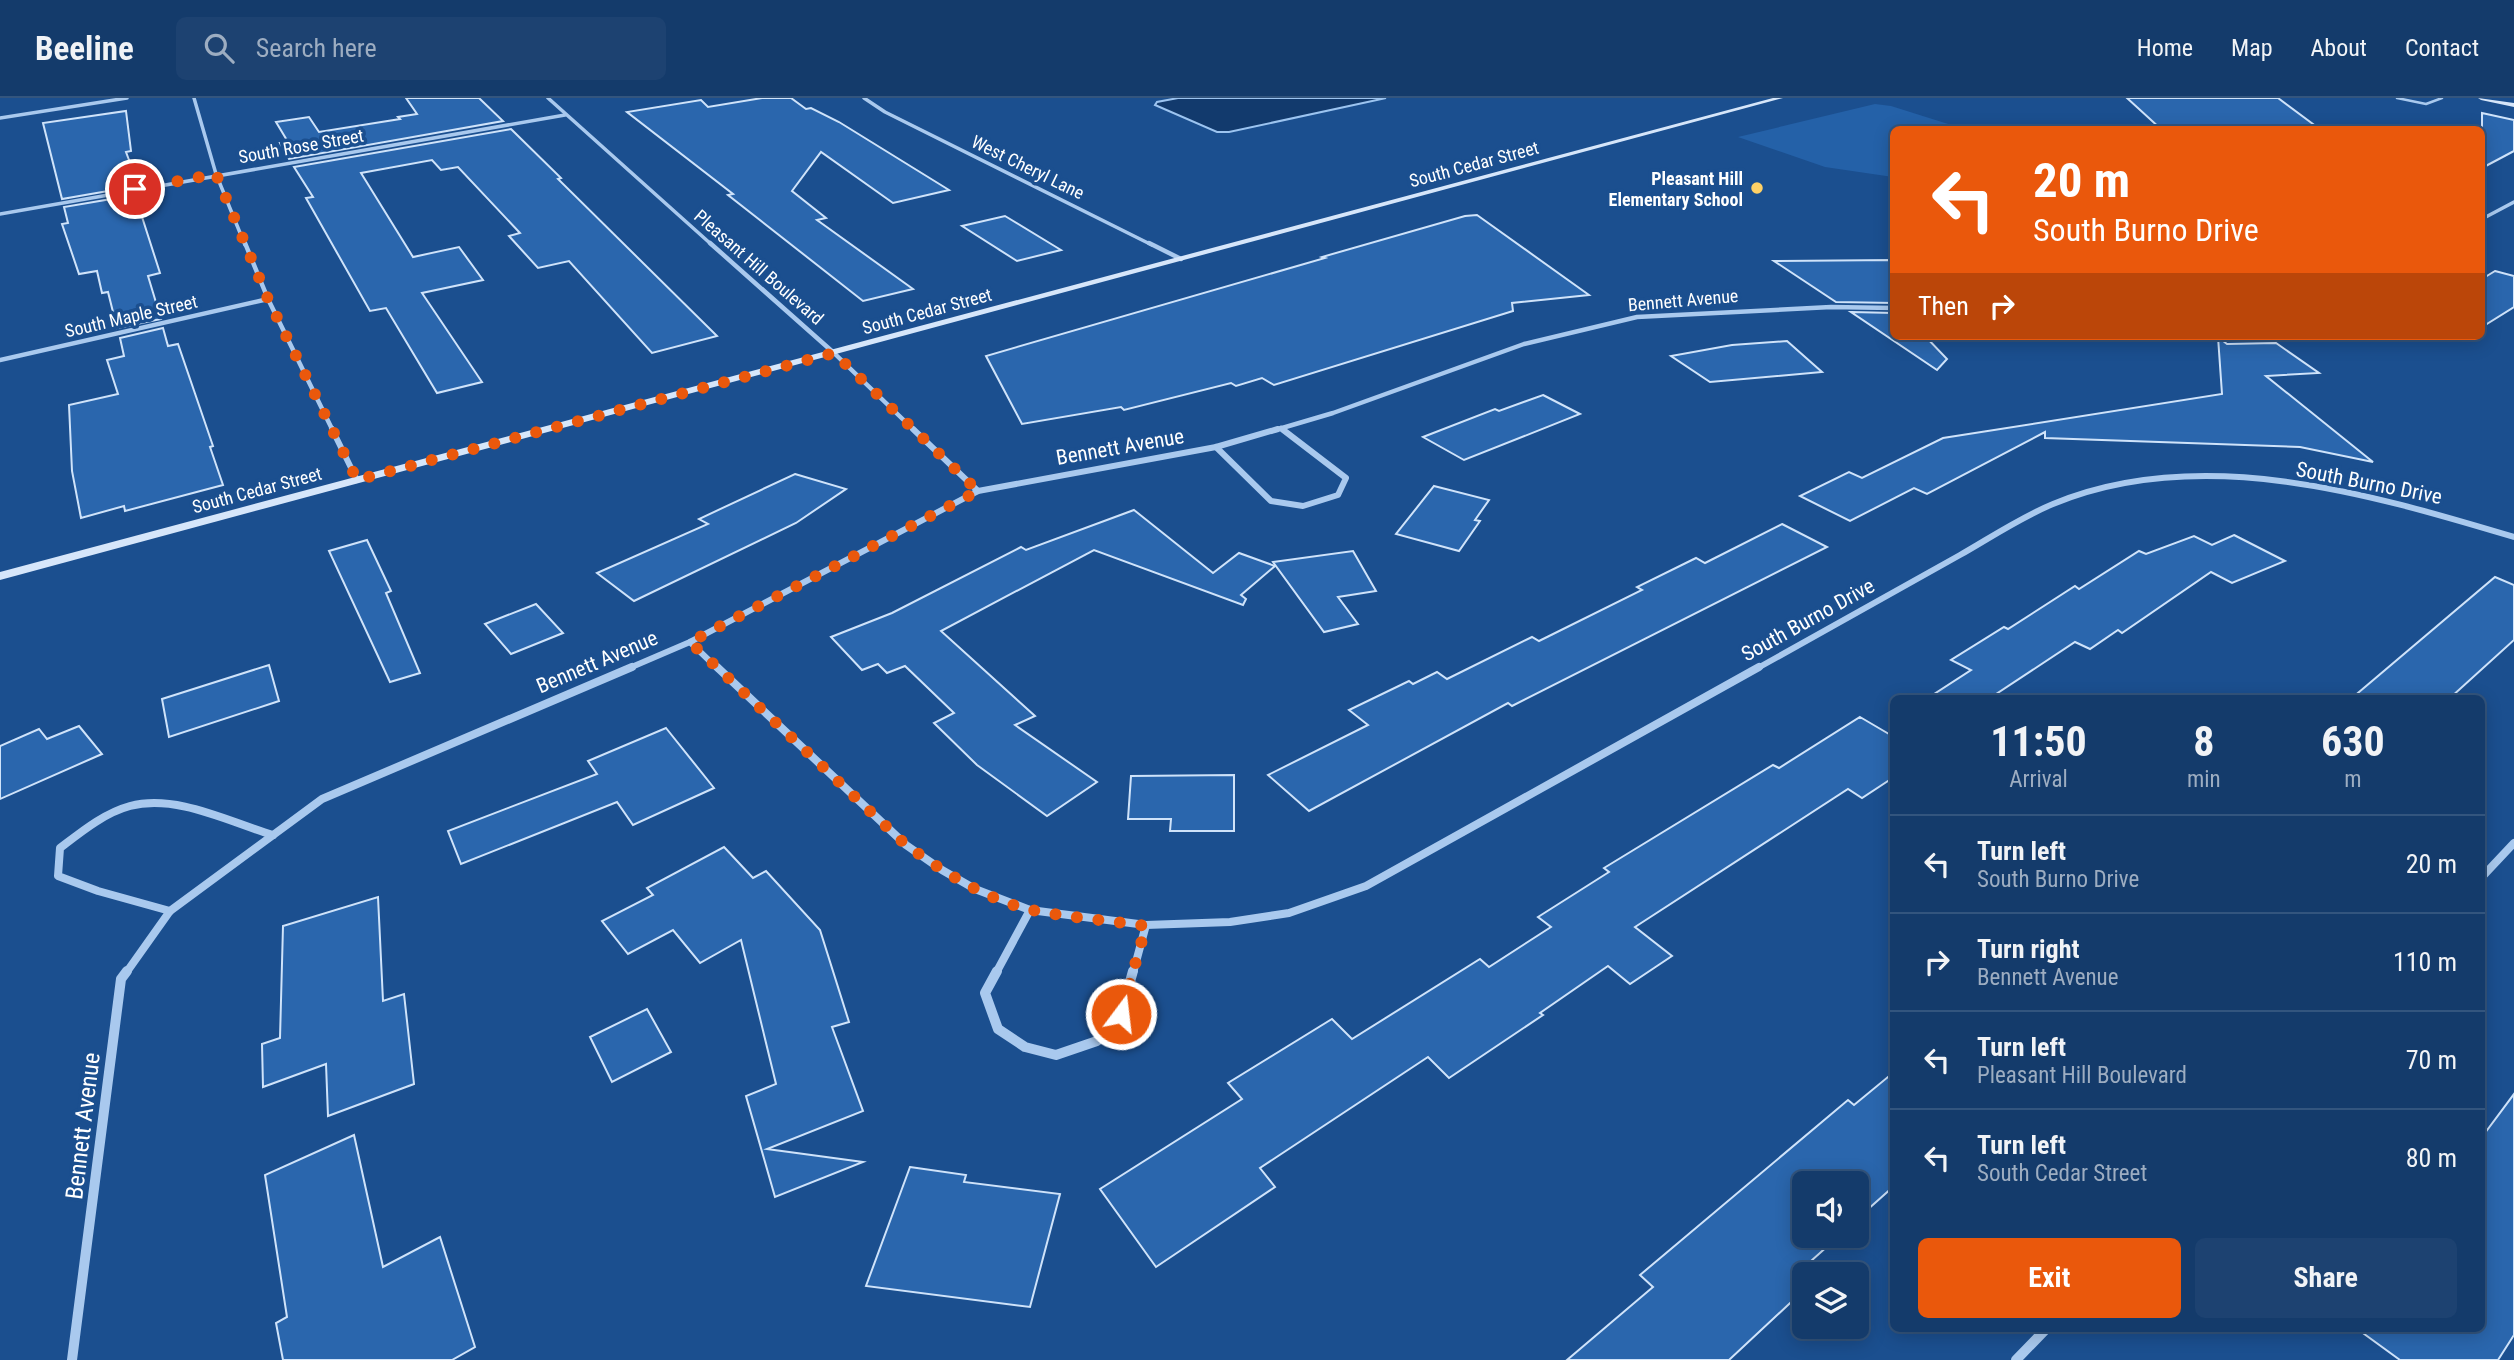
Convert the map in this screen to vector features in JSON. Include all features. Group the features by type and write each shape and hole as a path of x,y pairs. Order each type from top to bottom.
{"street":[{"path":"0,118 127,98"},
{"path":"194,98 216,174 268,299 357,480"},
{"name":"Pleasant Hill Boulevard","path":"548,98 834,353 978,491"},
{"name":"West Cheryl Lane","path":"864,98 885,112 1181,259"},
{"name":"South Cedar Street","path":"0,576 1780,98"},
{"path":"2481,98 2514,105"},
{"name":"South Rose Street","path":"0,214 216,174 565,115"},
{"path":"2485,217 2514,202"},
{"name":"South Maple Street","path":"0,359 268,299"},
{"name":"Bennett Avenue","path":"72,1360 121,979 170,911 322,799 690,642 978,491 1216,447 1333,413 1524,344 1637,317 1831,307 1890,308"},
{"name":"Bennett Avenue","path":"1216,447 1271,501 1303,506 1338,495 1346,478 1281,428"},
{"name":"South Burno Drive","path":"690,642 906,845 975,889 1030,910 1146,926 1230,922 1289,913 1366,886 2052,504 2102,490 2178,478 2233,479 2292,485 2422,509 2514,537"},
{"path":"170,911 98,891 58,876 60,848 102,818 131,806 158,802 273,835"},
{"path":"2485,874 2514,843"},
{"path":"1030,910 985,993 998,1028 1025,1047 1056,1055 1097,1041 1121,1014 1146,926"},
{"path":"2016,1360 2043,1332"}],"lane":[{"path":"2398,98 2426,104 2442,98"}],"shaded area":[{"path":"1178,98 1386,98 1229,132 1217,132 1155,105 1157,102"},
{"path":"1875,104 1891,106 1954,126 1890,126 1890,177 1825,167 1738,137"}],"building":[{"path":"406,98 479,98 503,121 289,159 280,143 288,142 276,122 309,117 319,132 400,119 398,117 417,114"},
{"path":"762,98 791,98 806,109 811,108 839,122 949,190 893,203 821,152 792,191 826,218 817,220 913,289 863,301 728,195 733,194 627,112 701,100 708,107"},
{"path":"2127,98 2278,98 2316,126 2158,126"},
{"path":"126,111 131,151 126,152 135,176 127,177 131,187 62,199 43,123"},
{"path":"2482,113 2514,120 2514,151 2485,166 2485,126 2482,126"},
{"path":"511,129 717,336 652,353 569,261 538,268 509,236 520,233 458,167 441,170 432,160 361,173 413,257 459,247 483,280 422,293 482,382 437,393 386,308 370,311 306,198 313,197 294,167"},
{"path":"135,195 160,273 148,276 161,319 117,328 108,292 102,293 97,271 79,274 62,224 68,223 64,207"},
{"path":"1477,215 1589,295 1512,303 1513,311 1274,385 1262,378 1236,386 1231,383 1124,410 1121,407 1022,424 986,356 1325,258 1322,257 1465,216"},
{"path":"1005,216 1061,250 1017,261 962,226"},
{"path":"1890,260 1890,303 1836,302 1774,261"},
{"path":"2495,271 2514,276 2514,307 2485,325 2485,277"},
{"path":"1851,312 1890,313 1890,338"},
{"path":"163,328 168,346 178,344 213,446 210,447 223,485 125,511 124,506 81,518 72,471 69,405 118,394 107,360 124,356 120,338"},
{"path":"1893,340 1929,340 1947,359 1937,370"},
{"path":"2218,340 2227,344 2276,343 2319,373 2266,376 2373,462 2300,447 2045,438 2045,432 1927,494 1914,488 1850,521 1800,496 1849,472 1862,478 1943,438 2222,394"},
{"path":"1787,341 1822,372 1710,382 1671,356 1732,345"},
{"path":"1543,395 1580,414 1464,460 1423,437 1495,409 1499,411"},
{"path":"795,474 846,489 796,523 634,601 597,573 708,524 699,519"},
{"path":"1434,486 1489,500 1475,520 1480,521 1459,551 1396,534"},
{"path":"1134,510 1213,573 1239,553 1275,566 1241,595 1246,599 1243,605 1094,550 941,631 1035,716 1015,725 1097,782 1047,816 977,765 934,723 954,713 905,666 887,673 878,664 862,670 831,637 892,613 1021,547 1026,550"},
{"path":"1782,524 1827,547 1512,706 1508,703 1309,811 1268,775 1368,725 1349,710 1409,681 1413,684 1437,672 1447,679 1532,637 1539,641 1642,590 1637,587 1696,558 1705,563"},
{"path":"2234,535 2285,561 2232,583 2211,572 2122,633 2118,630 2090,649 2075,642 1995,695 1933,695 1971,670 1951,660 2004,627 2008,629 2075,586 2079,589 2139,551 2146,554 2194,536 2212,545"},
{"path":"367,540 391,591 386,593 420,673 390,682 329,551"},
{"path":"1353,551 1376,591 1338,597 1358,624 1324,632 1273,562"},
{"path":"2495,577 2514,585 2514,640 2453,695 2356,695"},
{"path":"536,604 563,633 511,654 485,624"},
{"path":"269,665 279,701 169,737 162,699"},
{"path":"1860,717 1890,735 1890,780 1862,798 1848,789 1635,927 1672,956 1630,984 1608,966 1540,1013 1543,1015 1449,1078 1428,1057 1260,1168 1275,1187 1156,1267 1100,1189 1242,1099 1228,1083 1332,1019 1352,1039 1480,959 1489,967 1551,927 1538,917 1609,872 1604,868 1773,765 1779,768"},
{"path":"79,726 102,754 0,799 0,746 39,729 47,739"},
{"path":"666,728 714,788 633,825 617,802 461,864 448,831 597,774 588,761"},
{"path":"1234,775 1234,831 1170,831 1171,819 1128,819 1131,776"},
{"path":"724,847 753,878 766,871 820,930 849,1022 832,1027 863,1111 767,1149 863,1162 775,1197 746,1096 776,1084 741,940 700,963 673,930 628,954 602,921 653,895 647,888"},
{"path":"378,897 383,1001 404,994 414,1084 328,1116 326,1064 263,1087 262,1044 280,1038 283,926"},
{"path":"647,1009 671,1052 612,1082 590,1037"},
{"path":"1890,1075 1890,1190 1869,1208 1869,1171 1792,1171 1792,1248 1826,1248 1812,1262 1792,1262 1792,1301 1729,1360 1567,1360 1653,1287 1640,1275 1848,1100 1854,1105"},
{"path":"2514,1094 2514,1335 2498,1360 2400,1360 2362,1332 2485,1332 2485,1133"},
{"path":"354,1135 383,1267 440,1237 475,1347 452,1360 283,1360 276,1323 287,1317 265,1175"},
{"path":"910,1167 966,1175 964,1182 1060,1194 1030,1307 866,1286"}],"place":[{"name":"Pleasant Hill Elementary School","path":"1757,188"}],"route":[{"path":"135,189 216,174 268,299 357,480 834,353 978,491 690,642 906,845 942,870 975,889 1030,910 1146,926 1121,1014"}]}
